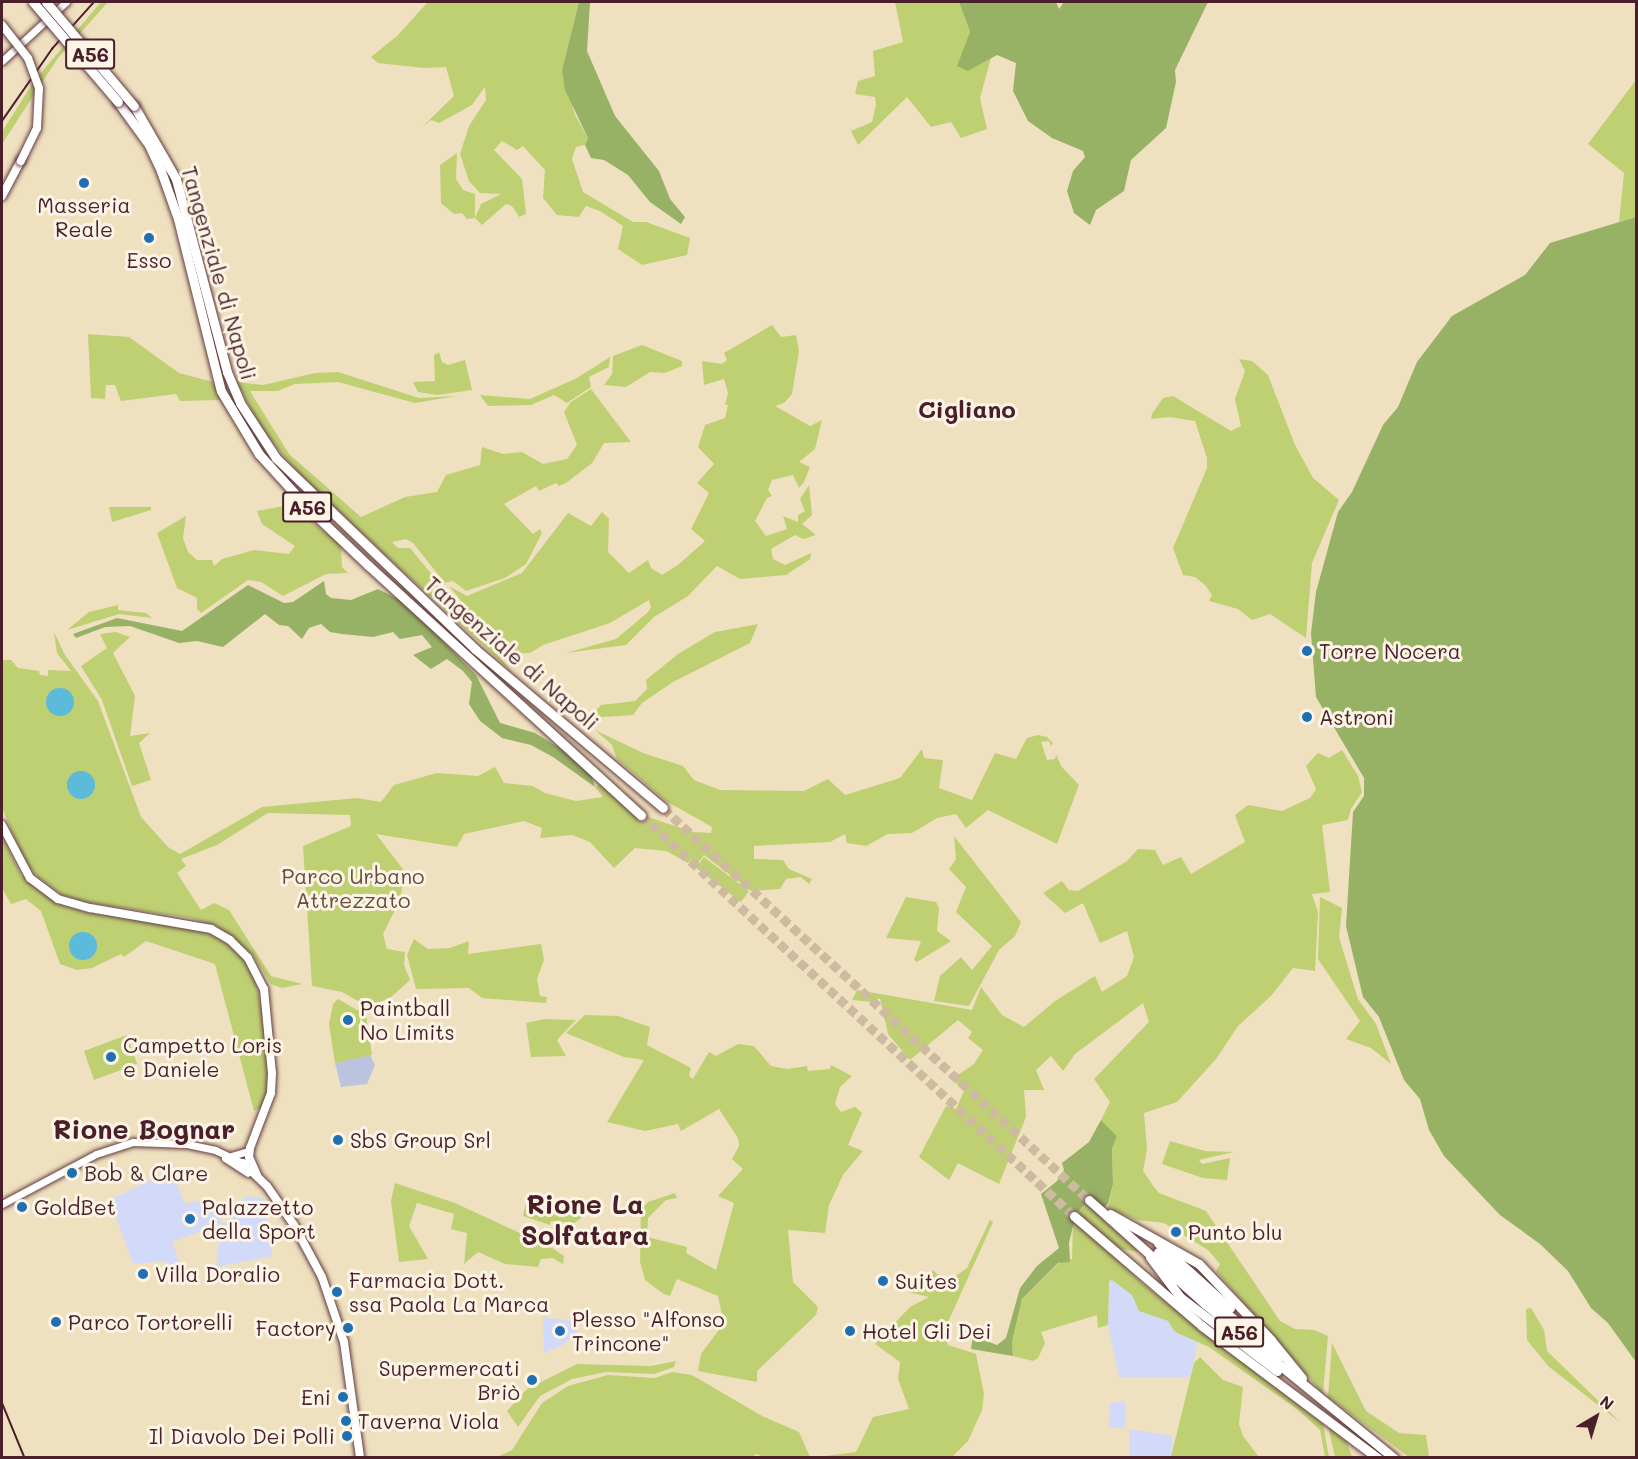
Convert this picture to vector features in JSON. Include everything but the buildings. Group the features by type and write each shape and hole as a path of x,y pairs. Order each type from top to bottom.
{"highway":[{"name":"Tangenziale di Napoli","path":"33,2 118,102 148,145 161,171 178,219 221,391 259,454 346,545 641,815"},
{"name":"Tangenziale di Napoli","path":"46,2 135,106 176,179 226,372 245,412 276,458 475,649 663,808"},
{"name":"A56","path":"1089,1200 1205,1305 1394,1458"},
{"path":"1101,1210 1138,1227 1199,1264 1248,1315 1305,1384"},
{"name":"A56","path":"1074,1216 1202,1326 1378,1458"},
{"path":"1119,1218 1285,1359"},
{"path":"1119,1218 1305,1384"},
{"path":"1138,1227 1198,1278 1285,1359"},
{"path":"1148,1233 1201,1275 1285,1359"},
{"path":"1161,1240 1203,1273 1285,1359"},
{"path":"1144,1249 1155,1266 1195,1310 1287,1378 1305,1384"},
{"path":"1144,1249 1193,1299 1305,1384"}],"main road":[{"path":"2,62 66,2"},
{"path":"2,25 23,50 39,88 37,128 2,196"},
{"path":"2,825 30,878 58,899 90,908 200,926 221,934 239,948 256,971 266,997 272,1073 267,1107 247,1155 248,1173"},
{"path":"2,1204 96,1154 126,1144 163,1140 210,1150 230,1159 269,1190"},
{"path":"230,1159 247,1155"},
{"path":"247,1155 257,1175 303,1239 330,1298 344,1342 360,1458"}],"shaded area":[{"path":"370,1055 375,1065 367,1084 341,1087 335,1063"},
{"path":"171,1170 185,1204 211,1197 222,1223 229,1221 245,1196 264,1198 272,1256 216,1267 221,1224 172,1242 183,1272 173,1275 166,1261 133,1264 110,1200"},
{"path":"1112,1280 1132,1295 1139,1311 1151,1312 1168,1321 1175,1332 1198,1341 1190,1377 1119,1377 1108,1325 1109,1281"},
{"name":"Plesso \"Alfonso Trincone\"","path":"543,1317 578,1322 576,1341 567,1340 565,1344 544,1353"},
{"path":"1125,1401 1125,1428 1109,1428 1110,1403"},
{"path":"1129,1429 1173,1436 1171,1457 1129,1458"}],"green space":[{"path":"101,2 108,2 58,58 2,144 2,132 34,81"},
{"path":"428,2 579,2 562,70 575,115 588,138 585,145 576,147 572,159 583,192 633,222 646,222 690,238 687,255 642,265 618,249 623,226 600,211 586,206 579,217 557,215 543,198 545,170 523,146 517,150 502,141 494,150 522,179 526,214 519,217 512,206 506,204 482,225 475,218 481,204 501,194 480,193 469,181 460,154 469,126 486,100 485,87 472,105 439,123 431,120 422,127 454,96 446,67 424,68 378,63 371,57 397,36"},
{"path":"579,2 590,2 587,51 615,116 659,171 670,199 685,217 681,224 650,202 628,175 604,160 591,158 585,145 588,138 565,90 562,70"},
{"path":"895,2 959,2 970,32 968,71 991,58 980,98 987,129 961,138 951,122 931,127 907,97 858,145 851,131 872,122 876,105 875,97 855,94 858,81 875,76 873,51 903,42"},
{"path":"959,2 1056,2 1059,9 1064,2 1208,2 1175,70 1176,82 1166,128 1131,160 1124,191 1096,210 1090,225 1074,213 1067,191 1073,171 1085,157 1083,151 1052,138 1028,121 1013,91 1016,63 997,55 968,71 957,66 970,32"},
{"path":"1636,80 1636,217 1619,222 1624,173 1588,144"},
{"path":"457,153 456,179 463,190 475,194 475,218 467,219 462,213 454,214 441,203 440,165"},
{"path":"1636,217 1636,1362 1608,1323 1591,1308 1568,1271 1540,1244 1500,1215 1444,1156 1429,1130 1420,1099 1404,1080 1379,1017 1363,997 1346,926 1353,812 1364,796 1364,778 1316,697 1311,633 1316,592 1338,512 1352,492 1383,425 1398,407 1417,362 1452,316 1525,275 1550,243"},
{"path":"772,325 781,337 796,335 799,351 792,394 784,403 775,406 810,426 822,420 815,449 799,462 810,467 804,482 799,488 793,475 772,480 768,490 772,496 767,498 755,521 766,536 787,529 783,516 798,522 798,515 805,511 800,499 809,485 812,515 802,524 816,535 803,539 795,535 771,549 773,559 785,565 811,553 810,559 786,575 740,579 717,566 688,596 654,617 626,645 566,653 616,639 647,613 651,608 649,600 610,623 543,645 530,653 505,654 449,586 467,596 522,573 568,513 591,526 602,512 609,519 608,552 629,573 648,560 651,568 662,575 678,565 705,541 691,529 709,493 697,483 714,464 698,447 705,425 725,418 728,405 725,405 728,393 724,379 704,385 702,361 722,364 727,360 724,353"},
{"path":"88,334 129,337 179,373 213,382 220,400 180,401 176,394 121,401 115,385 106,385 105,399 91,398"},
{"path":"642,345 682,361 682,366 665,373 650,372 626,387 604,385 612,374 613,356"},
{"path":"439,352 442,362 448,365 465,360 472,390 437,395 418,392 413,382 435,381 434,355"},
{"path":"610,357 609,367 589,377 591,387 567,403 554,395 531,405 488,406 480,395 530,399 577,378"},
{"path":"1239,359 1252,361 1268,375 1295,445 1313,478 1339,500 1312,563 1306,638 1270,614 1252,620 1238,609 1209,601 1212,595 1205,585 1195,577 1183,575 1173,548 1207,468 1207,458 1195,421 1170,417 1151,419 1152,414 1163,398 1173,396 1231,431 1241,426 1235,399 1245,371"},
{"path":"338,372 419,398 456,396 415,403 338,382 295,384 278,391 250,391 289,454 361,517 405,497 437,492 446,475 480,465 482,447 503,454 522,452 543,464 567,459 577,445 564,412 571,402 591,389 631,442 604,443 592,463 566,483 559,486 556,483 539,491 536,486 504,504 533,534 540,529 542,533 526,564 505,578 466,591 453,581 445,583 413,543 406,539 392,542 398,548 410,548 513,673 301,477 261,428 237,382 263,385 315,373"},
{"path":"290,505 341,545 342,567 348,573 326,574 283,596 261,582 248,580 201,613 197,609 197,598 177,588 157,533 186,516 183,538 188,552 197,560 212,560 214,566 222,559 254,550 289,554 295,546 262,524 257,511"},
{"path":"109,507 151,507 151,510 112,522"},
{"path":"324,581 326,594 331,598 351,600 378,589 406,603 476,675 500,723 535,733 566,752 591,775 595,787 553,757 531,745 502,738 480,721 469,704 472,682 463,671 447,659 431,669 413,655 432,647 422,635 400,639 393,632 373,637 342,634 330,632 321,624 309,628 302,639 288,626 279,625 265,614 223,647 197,641 179,643 130,626 105,627 76,638 73,634 117,618 182,631 248,585 284,603 293,602"},
{"path":"118,605 118,610 146,613 152,618 119,614 67,630 89,612"},
{"path":"758,624 750,643 673,682 642,703 633,715 589,718 601,705 635,701 647,689 646,680 678,654 715,632"},
{"name":"Parco Urbano Attrezzato","path":"54,632 65,655 98,701 141,817 168,847 180,854 262,807 357,798 381,802 394,785 437,773 478,776 495,767 504,783 533,786 545,793 576,801 603,797 595,787 602,784 641,819 648,817 693,832 711,833 712,827 666,801 617,759 612,745 595,730 643,753 683,766 694,780 720,790 804,791 828,779 845,795 900,778 922,749 924,758 943,760 939,788 972,800 995,753 1016,759 1027,738 1038,735 1047,737 1053,743 1051,746 1049,741 1041,742 1047,760 1055,759 1056,754 1061,766 1079,785 1057,844 988,810 966,828 956,814 937,818 912,833 888,834 866,846 847,843 845,834 830,842 754,846 754,859 783,860 789,869 812,879 809,884 801,877 786,879 780,889 751,891 704,855 698,863 692,859 688,863 666,851 635,848 614,868 590,842 572,835 540,838 542,828 524,821 464,834 457,847 376,834 405,872 400,900 383,934 387,949 405,952 404,965 410,980 391,997 369,1007 342,992 312,986 303,846 351,826 350,815 268,813 217,845 181,859 186,866 177,873 201,910 214,903 229,910 271,976 302,984 282,988 271,984 252,954 217,926 190,918 84,902 63,895 39,878 25,862 2,808 2,660 11,660 18,668 39,671 40,675 48,676 48,670 71,671 57,653"},
{"path":"116,632 130,637 113,653 135,696 130,736 150,733 139,743 151,780 132,786 102,700 81,666 107,648 100,634"},
{"path":"1342,750 1358,776 1362,792 1351,809 1348,820 1322,825 1330,892 1312,894 1318,912 1315,971 1293,968 1271,996 1238,1026 1216,1059 1177,1102 1144,1113 1147,1149 1143,1171 1154,1187 1159,1193 1206,1211 1280,1321 1295,1329 1314,1330 1328,1336 1323,1394 1216,1271 1220,1264 1208,1250 1164,1223 1137,1220 1108,1208 1113,1184 1112,1149 1117,1136 1101,1120 1110,1102 1094,1079 1149,1022 1143,1003 1075,1054 1063,1071 1051,1056 1036,1070 1044,1090 1024,1090 1026,1117 999,1184 958,1163 949,1180 919,1157 946,1106 956,1109 964,1091 952,1079 974,1064 983,1050 968,1038 972,1032 958,1020 910,1060 888,1034 880,998 873,1002 852,1000 857,990 972,1010 981,987 1002,1015 1024,1027 1055,1001 1095,976 1102,992 1127,976 1134,957 1127,931 1100,943 1083,903 1065,913 1043,893 1062,881 1069,890 1078,891 1127,861 1138,849 1155,850 1163,865 1181,857 1191,874 1245,842 1235,815 1248,805 1282,811 1310,798 1316,789 1306,766 1318,753 1329,758"},
{"path":"954,836 1021,922 1015,936 999,950 969,1006 934,1001 940,976 961,957 972,970 992,946 956,912 966,887 949,869 956,859"},
{"path":"2,837 21,875 56,903 84,912 194,929 219,938 240,955 254,976 261,1004 269,1072 265,1106 254,1111 215,964 146,941 124,957 121,954 92,968 77,970 60,964 41,911 26,899 11,904 2,888"},
{"path":"704,857 749,891 741,902 696,868"},
{"path":"906,897 936,902 939,908 937,931 951,941 917,962 914,960 921,941 886,938"},
{"path":"1320,897 1342,908 1339,937 1352,980 1358,999 1376,1024 1391,1064 1371,1048 1346,1039 1360,1021 1318,959"},
{"path":"414,939 428,949 450,948 469,941 468,954 541,944 544,960 537,979 540,996 547,997 546,1003 482,998 469,988 416,989 407,955"},
{"path":"338,999 366,1015 372,1055 335,1063 329,1024 333,1004"},
{"path":"585,1015 618,1016 650,1027 647,1045 691,1068 689,1076 693,1079 709,1052 716,1056 738,1044 754,1046 771,1066 787,1069 807,1066 808,1071 830,1069 831,1065 852,1076 840,1087 835,1104 841,1112 855,1107 862,1113 848,1145 863,1151 843,1175 829,1205 825,1233 788,1230 793,1282 818,1307 816,1315 757,1371 757,1382 698,1371 701,1354 718,1331 722,1315 718,1296 677,1279 670,1296 664,1294 645,1280 640,1262 641,1209 648,1202 675,1193 677,1198 666,1200 648,1218 647,1237 687,1247 686,1253 716,1270 734,1203 718,1196 743,1169 732,1159 739,1146 738,1138 719,1109 681,1131 678,1124 645,1131 607,1122 644,1060 624,1057 566,1033"},
{"path":"545,1019 576,1020 557,1040 566,1056 531,1057 526,1023"},
{"name":"Campetto Loris e Daniele","path":"127,1035 137,1064 94,1080 84,1051"},
{"path":"1101,1120 1117,1136 1112,1149 1113,1184 1108,1204 1104,1207 1091,1198 1076,1214 1069,1243 1070,1262 1058,1263 1022,1299 1012,1342 1013,1356 971,1349 973,1336 997,1345 1006,1338 1020,1288 1037,1266 1059,1248 1041,1194 1057,1181 1064,1170 1062,1163 1089,1142"},
{"path":"1170,1141 1205,1151 1233,1152 1199,1160 1202,1164 1230,1158 1227,1180 1203,1178 1162,1164"},
{"path":"395,1183 455,1203 552,1248 564,1256 563,1264 553,1258 541,1259 538,1267 505,1264 478,1252 464,1264 467,1233 451,1229 454,1214 417,1203 409,1226 428,1259 399,1262 391,1201"},
{"path":"581,1196 593,1210 574,1223 551,1221 550,1225 523,1216 527,1197 559,1207"},
{"path":"1088,1202 1090,1207 1139,1252 1117,1248 1076,1214"},
{"path":"990,1220 993,1222 944,1331 948,1345 976,1354 984,1394 982,1410 968,1441 952,1457 817,1457 856,1452 873,1417 909,1409 898,1379 900,1362 875,1344 910,1307 929,1297 908,1292 924,1289 933,1270 946,1283 967,1268"},
{"path":"1073,1220 1145,1286 1323,1424 1329,1457 1325,1457 1320,1430 1297,1409 1209,1347 1175,1332 1168,1321 1139,1311 1132,1295 1112,1280 1109,1281 1108,1325 1098,1328 1097,1315 1041,1332 1045,1343 1038,1358 1033,1361 1013,1356 1012,1342 1022,1299 1059,1263 1072,1259"},
{"path":"1531,1308 1544,1330 1547,1351 1621,1423 1548,1366 1527,1340 1526,1309"},
{"path":"1332,1343 1366,1411 1399,1433 1426,1435 1429,1457 1409,1457 1328,1397"},
{"path":"1200,1357 1223,1380 1243,1387 1239,1424 1243,1436 1259,1457 1171,1457 1194,1363"},
{"path":"676,1361 674,1367 654,1374 606,1372 572,1379 540,1396 518,1427 507,1411 527,1389 577,1364 651,1366"},
{"path":"672,1372 692,1375 762,1416 799,1432 810,1457 765,1457 756,1454 751,1458 497,1457 512,1450 542,1403 568,1386 608,1375 655,1378"},
{"path":"1328,1426 1347,1442 1352,1457 1335,1457"}],"water":[{"path":"60,688 70,692 74,702 70,712 60,716 50,712 46,702 50,692"},
{"path":"81,771 91,775 95,785 91,795 81,799 71,795 67,785 71,775"},
{"path":"83,932 93,936 97,946 93,956 83,960 73,956 69,946 73,936"}],"tunnel":[{"path":"663,808 1089,1200"},
{"path":"641,815 1074,1216"}],"railway":[{"path":"2,121 52,49 94,2"},
{"path":"2,1402 25,1458"}],"place":[{"name":"Masseria Reale","path":"84,183"},
{"name":"Esso","path":"149,238"},
{"name":"Torre Nocera","path":"1307,651"},
{"name":"Astroni","path":"1307,717"},
{"name":"Paintball No Limits","path":"348,1020"},
{"name":"Campetto Loris e Daniele","path":"111,1057"},
{"name":"SbS Group Srl","path":"338,1140"},
{"name":"Bob & Clare","path":"72,1173"},
{"name":"GoldBet","path":"22,1207"},
{"name":"Palazzetto della Sport","path":"190,1219"},
{"name":"Punto blu","path":"1176,1232"},
{"name":"Villa Doralio","path":"143,1274"},
{"name":"Suites","path":"883,1281"},
{"name":"Farmacia Dott. ssa Paola La Marca","path":"337,1292"},
{"name":"Parco Tortorelli","path":"56,1322"},
{"name":"Factory","path":"348,1328"},
{"name":"Plesso \"Alfonso Trincone\"","path":"560,1331"},
{"name":"Hotel Gli Dei","path":"850,1331"},
{"name":"Supermercati Briò","path":"532,1380"},
{"name":"Eni","path":"343,1397"},
{"name":"Taverna Viola","path":"346,1421"},
{"name":"Il Diavolo Dei Polli","path":"347,1436"}],"district":[{"name":"Cigliano","path":"967,409"},
{"name":"Rione Bognar","path":"144,1129"},
{"name":"Rione La Solfatara","path":"585,1218"}]}
